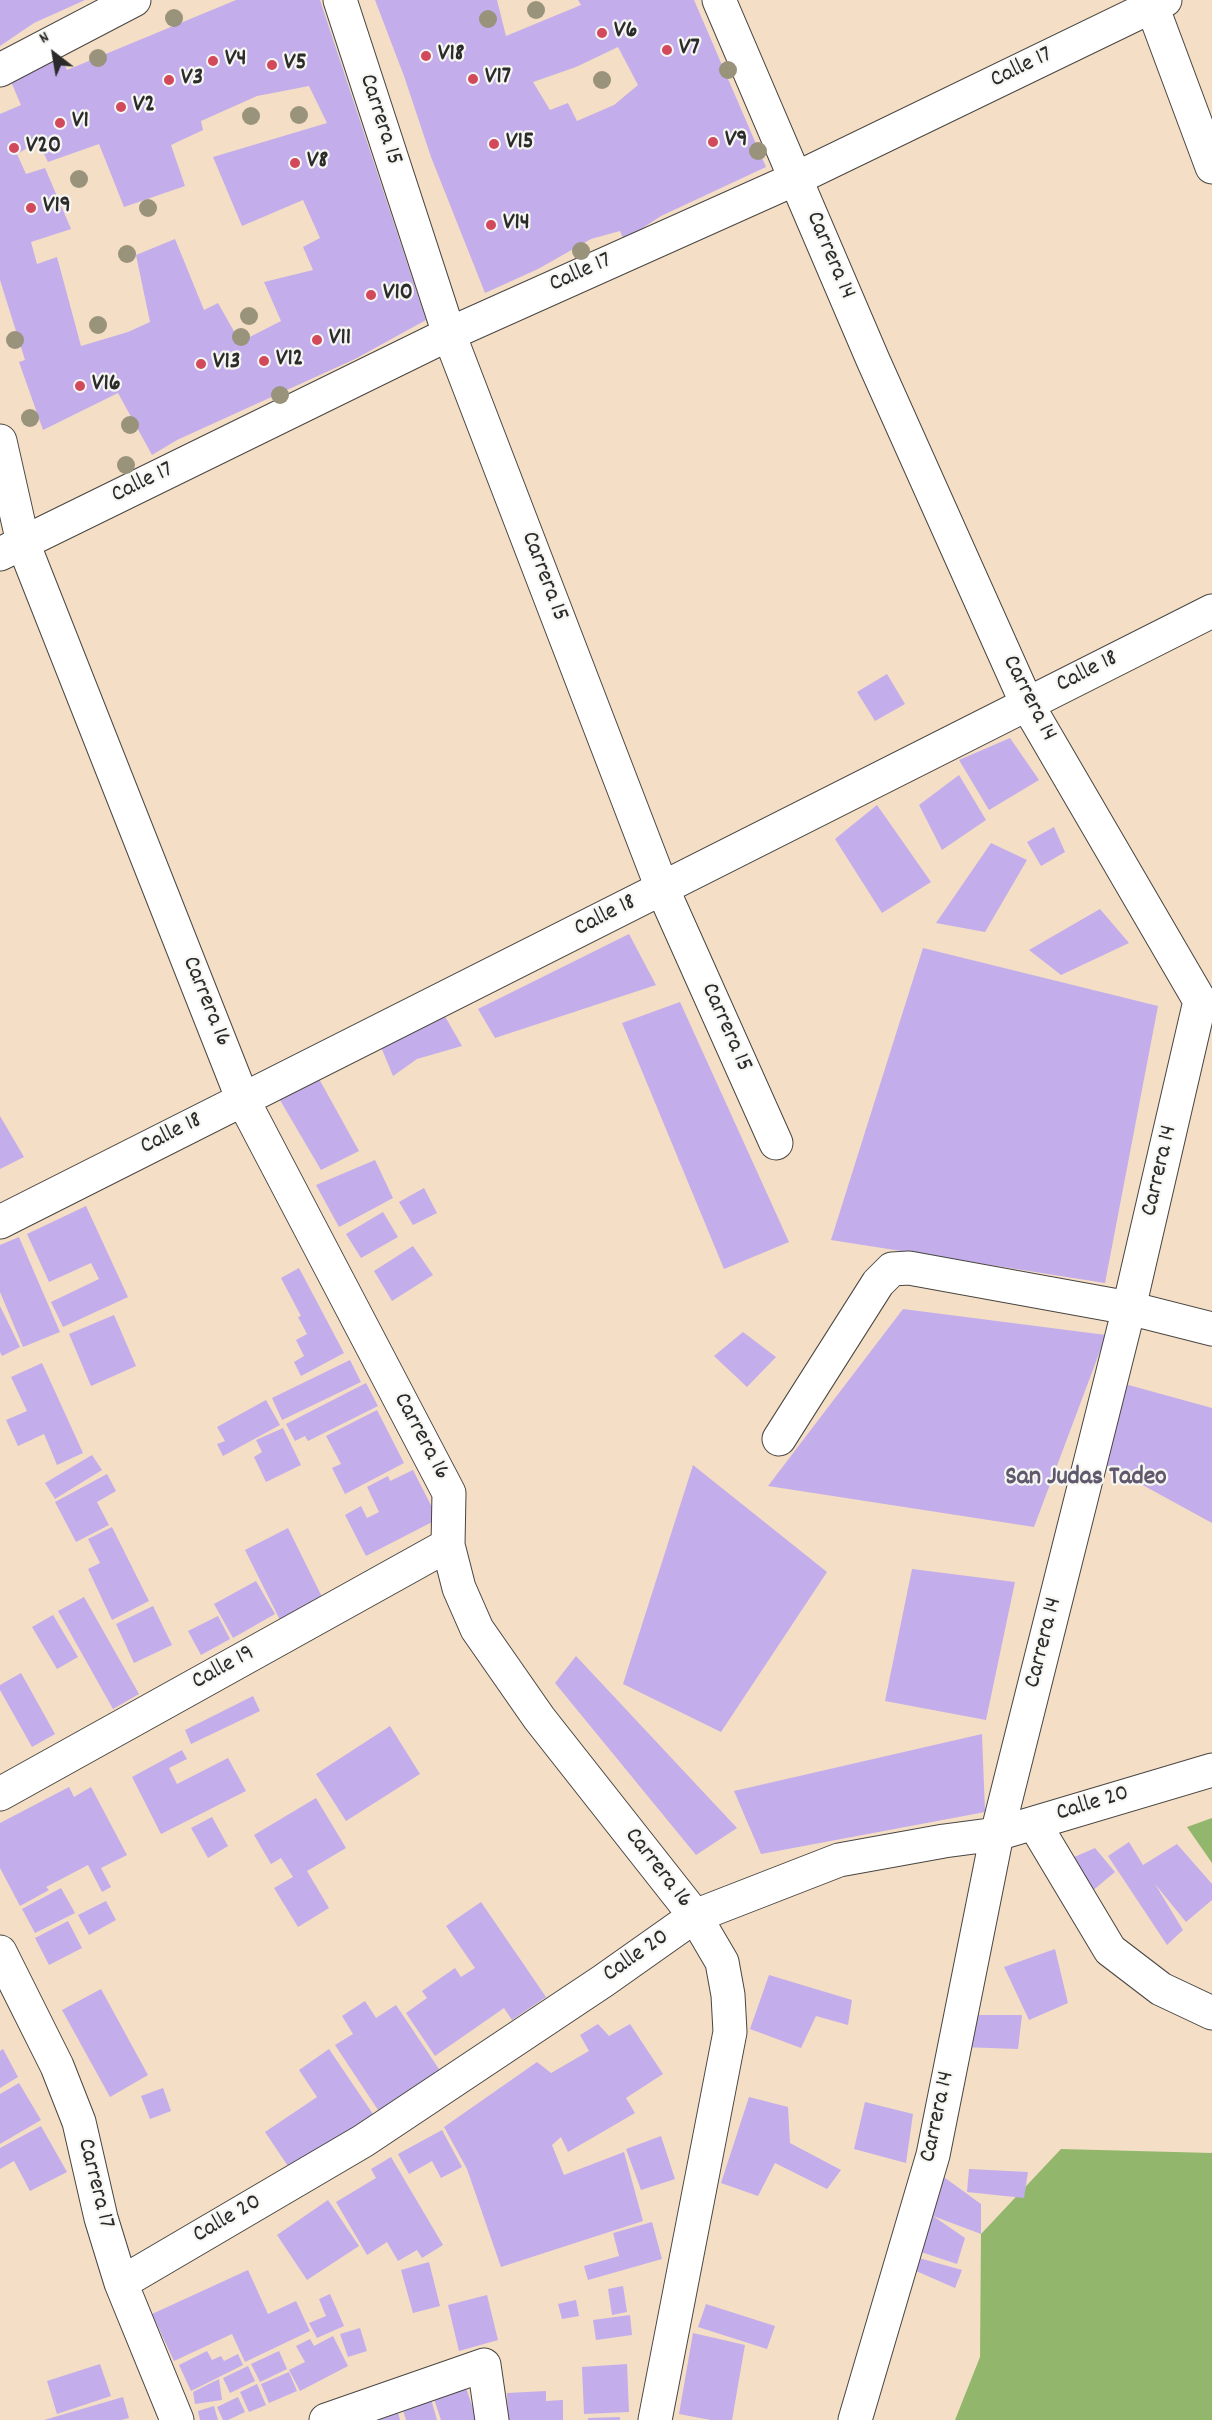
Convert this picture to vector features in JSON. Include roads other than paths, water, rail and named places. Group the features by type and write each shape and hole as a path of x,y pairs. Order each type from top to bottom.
{"street":[{"path":"0,69 134,0"},
{"name":"Carrera 15","path":"339,0 449,333 663,888 776,1143"},
{"name":"Carrera 14","path":"719,0 873,360 1027,704 1200,1001 1129,1308 998,1834 933,2155 855,2420"},
{"path":"1158,3 1212,167"},
{"name":"Calle 17","path":"12,549 449,333 795,178 1158,3"},
{"name":"Carrera 16","path":"0,441 12,549 243,1100 449,1492 448,1545 459,1588 477,1629 538,1718 695,1916 722,1962 728,1995 730,2032 655,2420"},
{"name":"Calle 18","path":"0,1222 1212,611"},
{"path":"779,1439 878,1283 892,1269 909,1268 1129,1308 1212,1329"},
{"name":"Calle 19","path":"0,1794 448,1545"},
{"name":"Calle 20","path":"121,2283 363,2141 603,1981 695,1916 839,1860 998,1834 1212,1770"},
{"path":"1034,1823 1110,1950 1161,1989 1212,2013"},
{"name":"Carrera 17","path":"0,1952 57,2066 78,2122 101,2218 121,2283 177,2420"},
{"path":"343,2417 484,2365 492,2420"}],"place":[{"name":"V6","path":"602,33"},
{"name":"V7","path":"667,50"},
{"name":"V18","path":"426,56"},
{"name":"V4","path":"213,61"},
{"name":"V5","path":"272,65"},
{"name":"V17","path":"473,79"},
{"name":"V3","path":"169,80"},
{"name":"V2","path":"121,107"},
{"name":"V1","path":"60,123"},
{"name":"V9","path":"713,142"},
{"name":"V15","path":"494,144"},
{"name":"V20","path":"14,148"},
{"name":"V8","path":"295,163"},
{"name":"V19","path":"31,208"},
{"name":"V14","path":"491,225"},
{"name":"V10","path":"371,295"},
{"name":"V11","path":"317,340"},
{"name":"V12","path":"264,361"},
{"name":"V13","path":"201,364"},
{"name":"V16","path":"80,386"}],"district":[{"name":"San Judas Tadeo","path":"1086,1479"}]}
